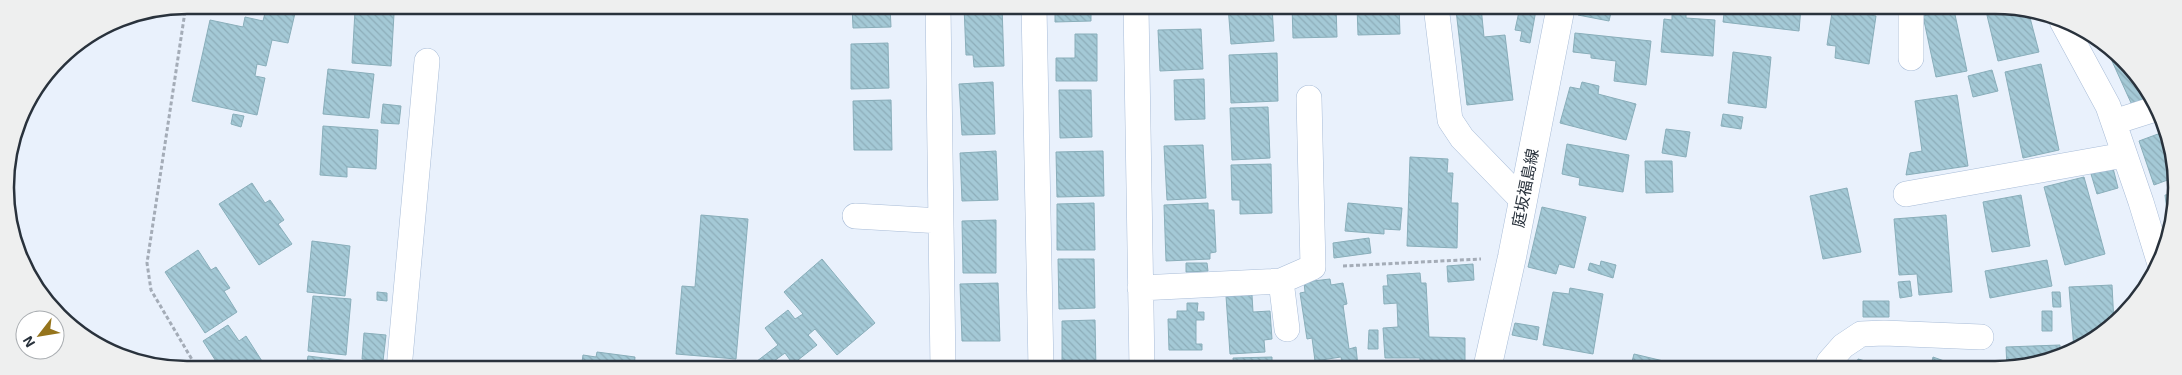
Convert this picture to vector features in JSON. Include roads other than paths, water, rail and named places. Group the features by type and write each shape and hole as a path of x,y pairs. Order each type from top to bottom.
{"main road":[{"name":"庭坂福島線","path":"1489,361 1512,258 1559,14"}],"street":[{"path":"938,14 943,361"},
{"path":"1034,14 1042,361"},
{"path":"1136,14 1142,361"},
{"path":"1437,14 1450,120 1462,138 1523,201"},
{"path":"1911,14 1911,58"},
{"path":"2067,30 2108,106 2124,155 2158,245"},
{"path":"399,361 427,61"},
{"path":"1140,288 1281,281 1313,267 1309,98"},
{"path":"2114,122 2150,111"},
{"path":"1906,194 2124,155"},
{"path":"855,216 941,221"},
{"path":"1281,281 1287,329"},
{"path":"1829,361 1842,346 1861,334 1884,333 1981,337"}]}
